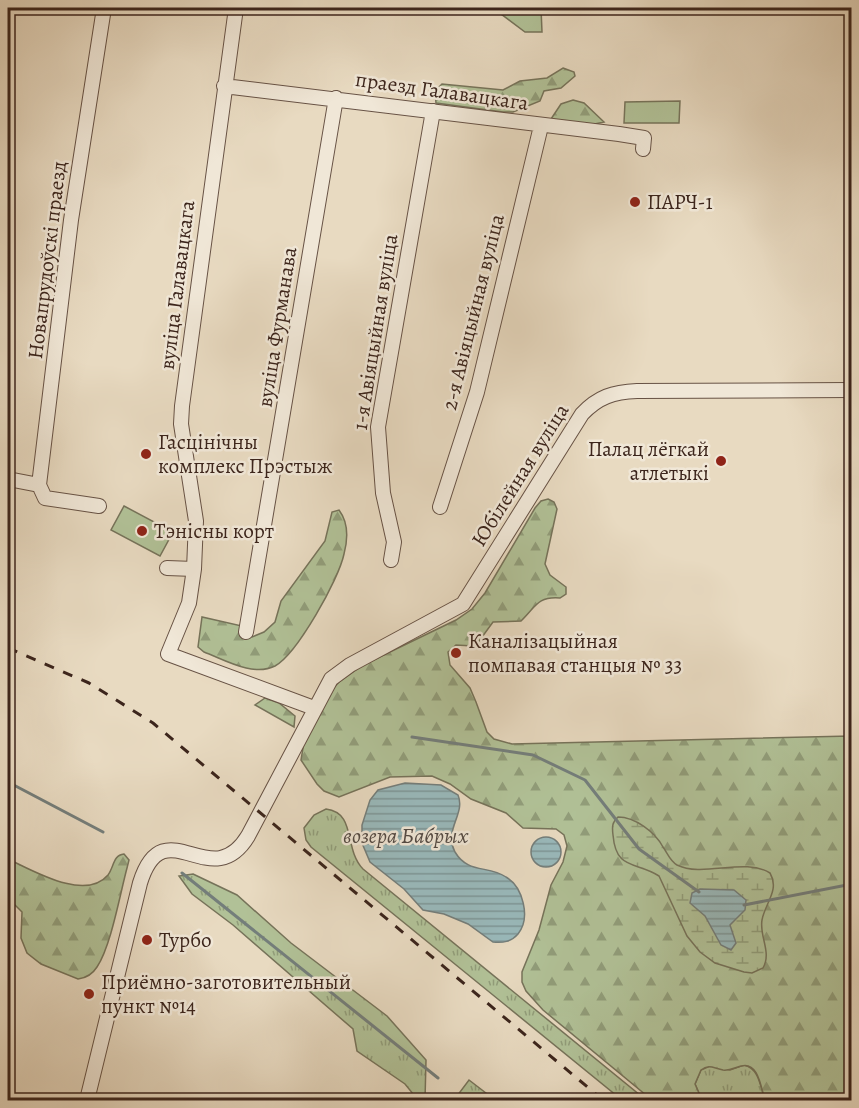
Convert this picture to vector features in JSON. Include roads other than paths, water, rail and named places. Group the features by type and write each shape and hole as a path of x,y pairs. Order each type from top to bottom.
{"street":[{"name":"Новапрудоўскі праезд","path":"39,485 71,220 104,8"},
{"name":"вуліца Галавацкага","path":"236,8 182,418 196,521 194,569 189,603 168,654 314,708"},
{"name":"праезд Галавацкага","path":"224,86 336,98 644,138 643,149"},
{"name":"вуліца Фурманава","path":"246,632 336,98"},
{"name":"1-я Авіяцыйная вуліца","path":"391,560 394,542 383,493 378,428 433,111"},
{"name":"2-я Авіяцыйная вуліца","path":"440,507 477,392 541,126"},
{"name":"Юбілейная вуліца","path":"314,708 331,679 342,669 463,604 582,414 601,398 637,390 852,390"},
{"path":"8,480 39,485 45,498 99,506"},
{"path":"167,568 194,569"},
{"path":"87,1101 105,1020 140,883 148,862 156,854 168,851 216,860 235,854 260,814 314,708"}],"water":[{"name":"возера Бабрых","path":"405,783 441,785 458,795 459,809 452,836 455,852 466,864 506,877 521,895 524,920 518,934 513,939 493,942 468,924 444,914 423,910 404,889 370,862 362,843 362,825 370,800 378,790"},
{"path":"546,837 557,841 561,852 557,863 546,867 535,863 531,852 535,841"},
{"path":"700,889 734,890 746,900 745,910 730,925 736,943 731,950 721,945 705,916 690,903 692,893"}],"waterway":[{"path":"412,737 533,755 585,780 639,849 699,892"},
{"path":"8,782 103,832"},
{"path":"182,873 438,1078"},
{"path":"744,905 852,884"}],"railway":[{"path":"8,648 89,683 153,723 603,1100"}],"place":[{"name":"ПАРЧ-1","path":"635,202"},
{"name":"Гасцінічны комплекс Прэстыж","path":"146,454"},
{"name":"Палац лёгкай атлетыкі","path":"721,461"},
{"name":"Тэнісны корт","path":"142,531"},
{"name":"Каналізацыйная помпавая станцыя № 33","path":"456,653"},
{"name":"Турбо","path":"147,940"},
{"name":"Приёмно-заготовительный пункт №14","path":"89,994"}]}
